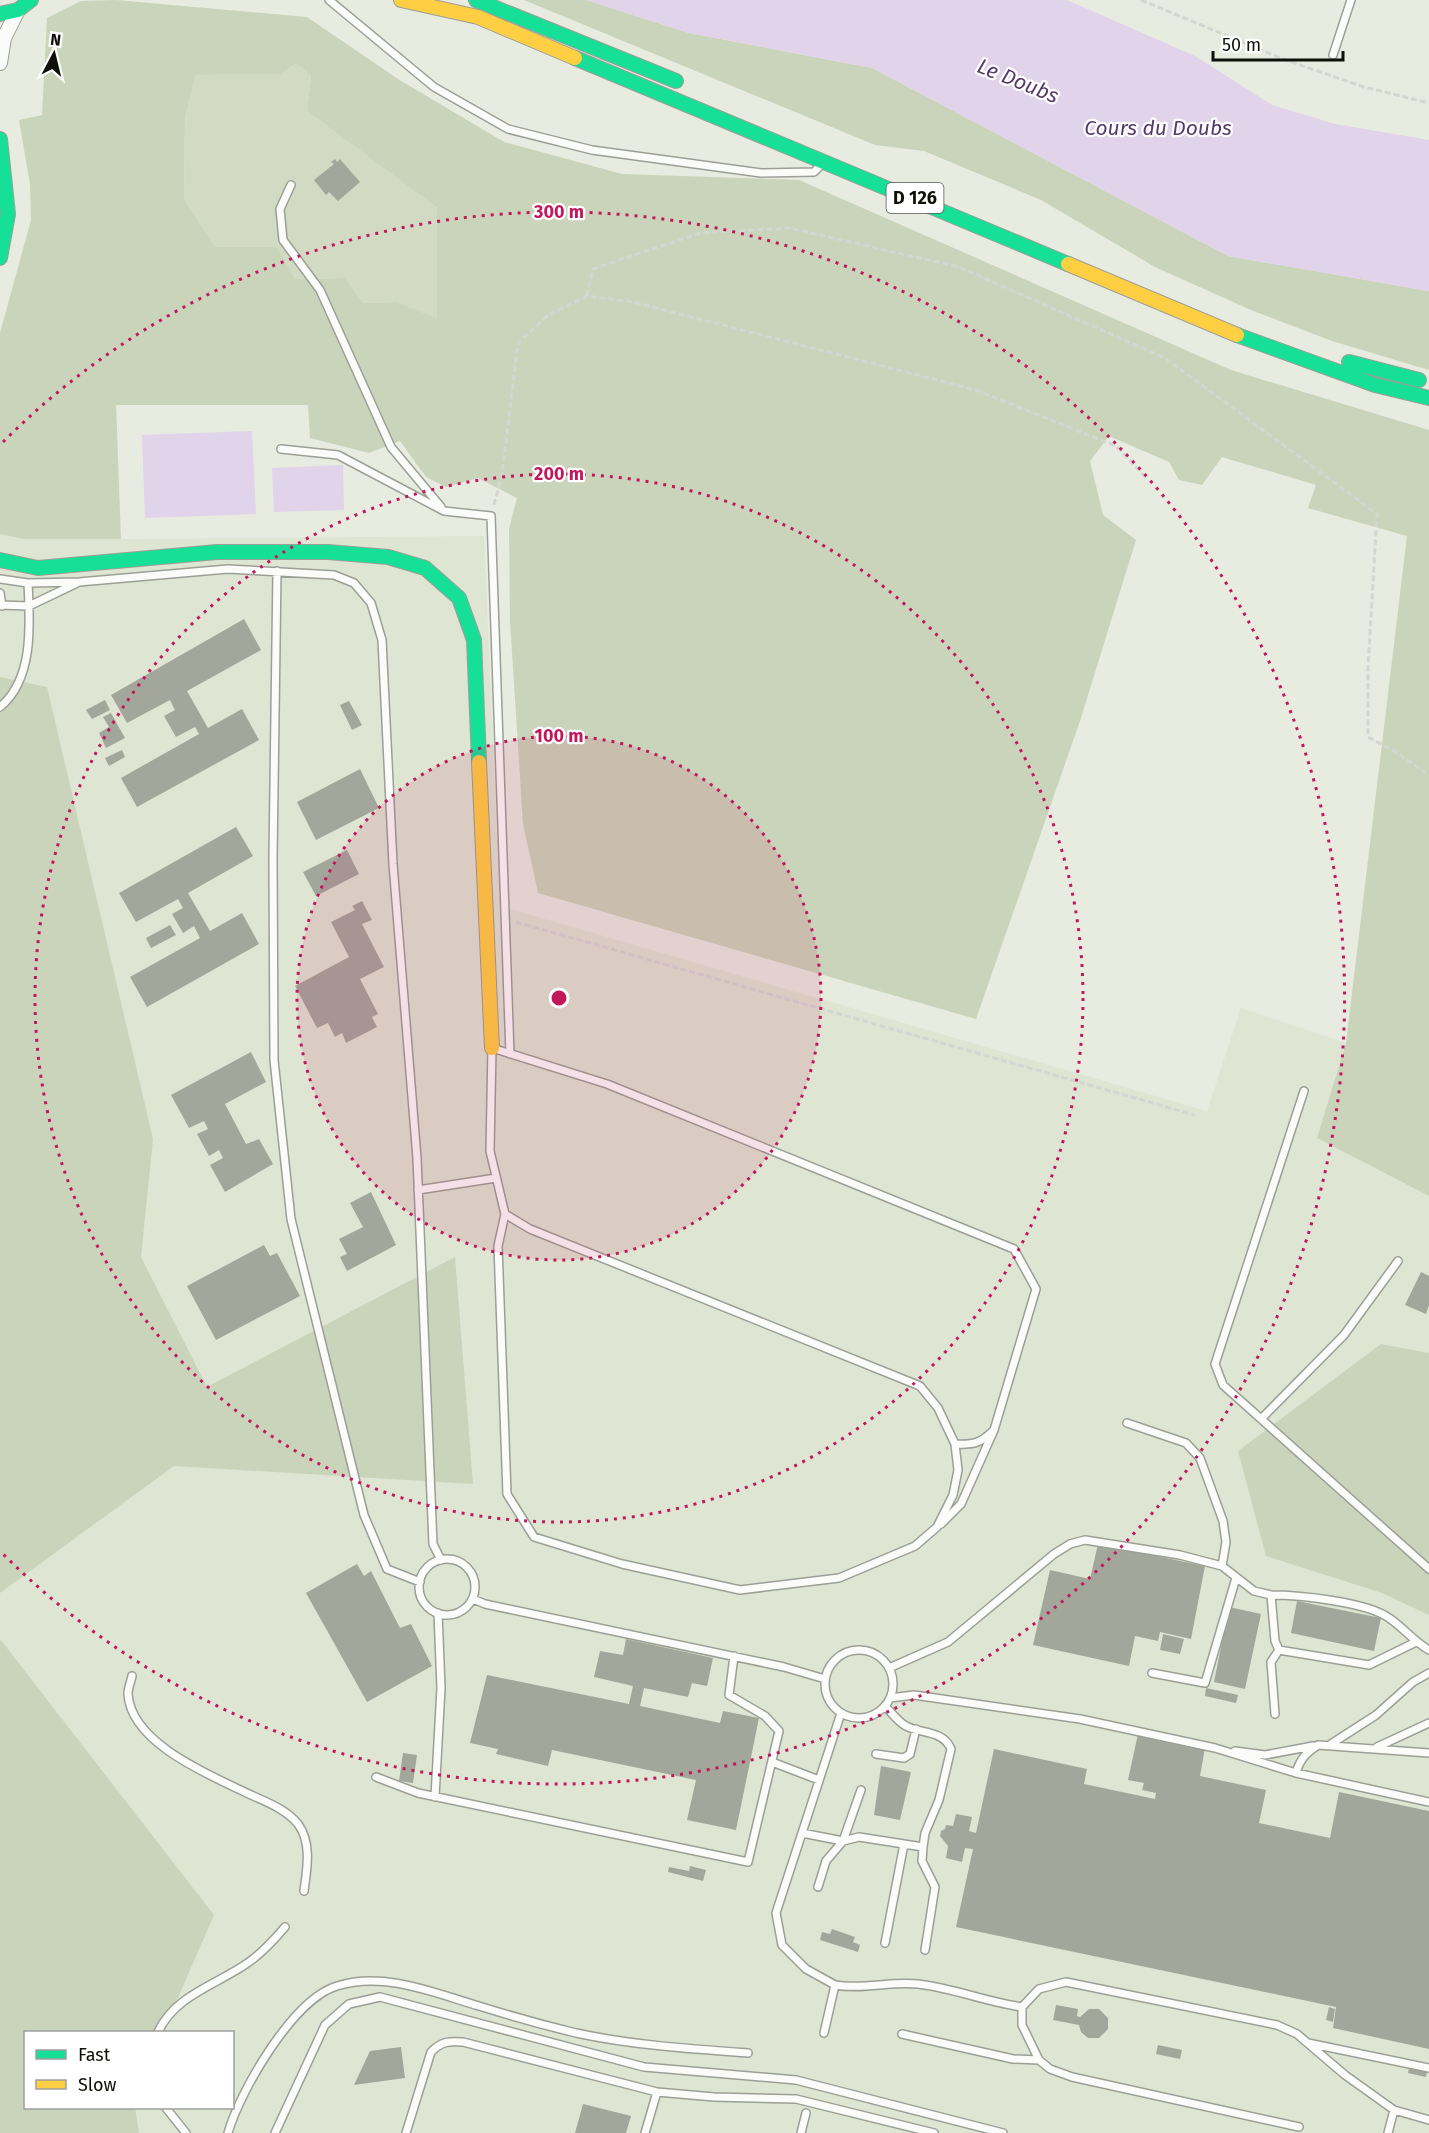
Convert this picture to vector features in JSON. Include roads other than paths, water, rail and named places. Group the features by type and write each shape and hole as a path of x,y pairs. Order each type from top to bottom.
{"main road":[{"path":"0,14 18,10 32,0"},
{"name":"D 126","path":"401,0 478,16 826,160 1252,341 1375,385 1429,398"},
{"path":"476,0 685,85"},
{"path":"0,139 9,220 7,239 0,258"},
{"path":"1264,329 1352,363 1429,382"},
{"path":"0,560 38,568 217,552 328,552 378,556 425,568 459,598 474,640 484,911 492,1048"}],"street":[{"path":"0,63 4,38 18,10"}],"lane":[{"path":"329,0 434,87 508,129 592,150 761,173 814,172 826,160"},
{"path":"1333,55 1351,0"},
{"path":"291,185 280,209 283,240 320,290 391,447 444,511"},
{"path":"281,449 338,455 444,511 491,516 510,1054"},
{"path":"0,579 28,583 79,582 228,569 334,575 354,583 370,603 382,640 393,864 418,1190 433,1544 441,1560"},
{"path":"277,572 273,858 274,1060 291,1219 364,1515 387,1569 420,1582"},
{"path":"0,593 1,606 29,606 79,582"},
{"path":"0,707 13,696 25,667 29,606 28,583"},
{"path":"492,1048 510,1054 607,1084 1014,1249 1036,1289 994,1430 961,1504 915,1546 839,1578 740,1590 622,1564 534,1537 507,1494 498,1246 505,1214 490,1151 492,1048"},
{"path":"1304,1091 1215,1364 1223,1385 1429,1569"},
{"path":"418,1190 496,1178"},
{"path":"505,1214 530,1229 920,1386 938,1408 956,1444 958,1470 953,1495 937,1527"},
{"path":"1260,1419 1344,1335 1398,1261"},
{"path":"1127,1423 1186,1443 1200,1458 1223,1521 1226,1542 1222,1566"},
{"path":"956,1444 973,1445 983,1441 994,1430"},
{"path":"889,1668 948,1642 1054,1554 1070,1544 1085,1540 1180,1556 1222,1566 1254,1591 1271,1595 1309,1596 1373,1611 1389,1617 1416,1642 1429,1650"},
{"path":"441,1560 459,1561 466,1566 475,1581 473,1599 462,1611 454,1614 438,1613 425,1604 421,1597 420,1582 427,1568 441,1560"},
{"path":"1152,1673 1205,1683 1236,1578"},
{"path":"1271,1595 1275,1641 1278,1650 1271,1662 1275,1714"},
{"path":"473,1599 485,1604 784,1667 825,1679"},
{"path":"435,1797 441,1688 438,1613"},
{"path":"1278,1650 1369,1665 1416,1642"},
{"path":"853,1651 874,1654 889,1668 892,1678 890,1698 885,1706 869,1717 849,1717 841,1713 828,1698 825,1679 834,1660 853,1651"},
{"path":"376,1777 435,1797 748,1862 779,1731 765,1716 729,1695 734,1656"},
{"path":"1331,1744 1377,1715 1413,1682 1429,1673"},
{"path":"132,1676 128,1694 138,1721 151,1739 219,1779 276,1806 298,1824 307,1847 308,1864 304,1891"},
{"path":"890,1698 914,1695 1080,1719 1215,1748 1265,1755 1331,1744 1429,1753"},
{"path":"885,1706 904,1725 939,1736 948,1741 951,1749 939,1800 925,1833 923,1847 922,1862 935,1887 925,1950"},
{"path":"841,1713 776,1912 782,1945 806,1969 835,1985 853,1988 900,1983 921,1985 1022,2007"},
{"path":"1375,1748 1429,1724"},
{"path":"876,1754 904,1758 910,1754 916,1729"},
{"path":"1296,1773 1306,1753 1318,1745"},
{"path":"1215,1748 1296,1773 1429,1802"},
{"path":"772,1762 819,1780"},
{"path":"818,1887 831,1852 843,1841 861,1790"},
{"path":"802,1833 843,1841 859,1837 923,1847"},
{"path":"885,1943 904,1844"},
{"path":"159,2031 186,1998 247,1963 267,1948 285,1927"},
{"path":"228,2133 238,2105 292,2021 323,1992 337,1986 361,1982 383,1981 418,1988 508,2015 601,2037 748,2054"},
{"path":"1299,2127 1072,2077 1050,2069 1039,2060 1022,2025 1022,2007 1039,1989 1066,1982 1277,2025 1307,2042 1345,2075 1394,2110 1429,2121"},
{"path":"824,2033 835,1985"},
{"path":"275,2133 325,2025 349,2004 360,1999 380,1997 644,2067 796,2080 1003,2133"},
{"path":"903,2034 1013,2059 1039,2060"},
{"path":"406,2133 431,2052 439,2044 448,2041 464,2042 657,2092 714,2097 796,2099 934,2133"},
{"path":"1307,2042 1429,2068"},
{"path":"645,2133 657,2092"},
{"path":"167,2109 186,2133"},
{"path":"1388,2133 1394,2110"},
{"path":"801,2133 806,2113"}],"water":[{"name":"Cours du Doubs","path":"586,0 1067,0 1195,56 1272,105 1335,124 1429,140 1429,291 1228,256 872,68 689,33"},
{"path":"252,431 256,514 145,518 142,435"},
{"path":"343,465 344,510 274,512 272,468"}],"water label":[{"name":"Le Doubs","path":"1018,81"}]}
